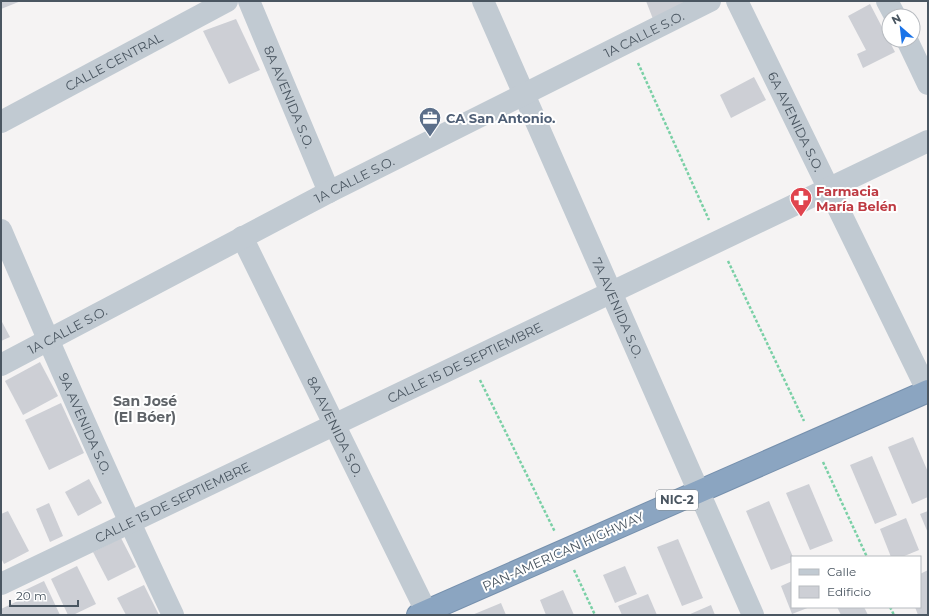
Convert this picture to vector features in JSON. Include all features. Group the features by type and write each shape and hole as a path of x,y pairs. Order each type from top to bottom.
{"highway":[{"name":"PAN-AMERICAN HIGHWAY","path":"424,614 699,490 928,391"}],"street":[{"name":"CALLE CENTRAL","path":"1,122 227,1"},
{"name":"8A AVENIDA S.O.","path":"249,1 329,192"},
{"name":"7A AVENIDA S.O.","path":"483,1 753,615"},
{"name":"1A CALLE S.O.","path":"1,365 329,192 710,1"},
{"name":"6A AVENIDA S.O.","path":"737,1 928,391"},
{"path":"911,48 928,84"},
{"name":"CALLE 15 DE SEPTIEMBRE","path":"1,584 928,141"},
{"name":"9A AVENIDA S.O.","path":"1,230 129,523 173,615"},
{"name":"8A AVENIDA S.O.","path":"242,238 334,425 424,614"}],"path":[{"path":"470,360 565,550 595,615"},
{"path":"813,441 867,556"}],"building":[{"path":"1,1 21,1 1,9"},
{"path":"646,1 689,1 653,19"},
{"path":"870,4 881,25 881,48 893,48 895,52 863,68 857,54 866,50 848,16"},
{"path":"236,19 260,70 229,84 203,31"},
{"path":"754,77 766,100 731,118 720,95"},
{"path":"1,320 10,337 1,341"},
{"path":"40,362 58,396 23,415 5,381"},
{"path":"61,403 84,453 49,470 25,420"},
{"path":"913,437 928,472 928,497 912,504 888,447"},
{"path":"872,456 897,515 875,524 850,465"},
{"path":"89,479 102,503 78,516 65,492"},
{"path":"809,484 833,541 810,550 786,493"},
{"path":"769,501 793,556 791,556 791,562 771,570 746,511"},
{"path":"49,503 63,536 50,542 36,509"},
{"path":"8,511 29,551 4,564 1,558 1,514"},
{"path":"928,511 928,533 920,514"},
{"path":"906,518 919,550 904,556 891,556 880,529"},
{"path":"121,538 136,567 108,581 93,552"},
{"path":"678,539 703,598 682,606 657,547"},
{"path":"77,566 96,604 73,615 68,615 51,579"},
{"path":"625,566 637,594 615,603 603,575"},
{"path":"928,570 928,615 918,615 915,608 921,608 921,574"},
{"path":"44,581 60,615 1,615 1,609 26,597 23,591"},
{"path":"791,581 791,608 807,608 792,614 781,586"},
{"path":"144,585 159,615 126,615 117,598"},
{"path":"563,590 574,615 546,615 540,600"},
{"path":"648,594 657,615 622,615 618,606"},
{"path":"501,603 506,615 472,615"},
{"path":"711,605 715,615 688,615"},
{"path":"838,608 864,608 868,615 841,615"}],"place":[{"name":"CA San Antonio.","path":"430,138"},
{"name":"Farmacia María Belén","path":"801,218"}],"district":[{"name":"San José (El Bóer)","path":"145,410"}]}
